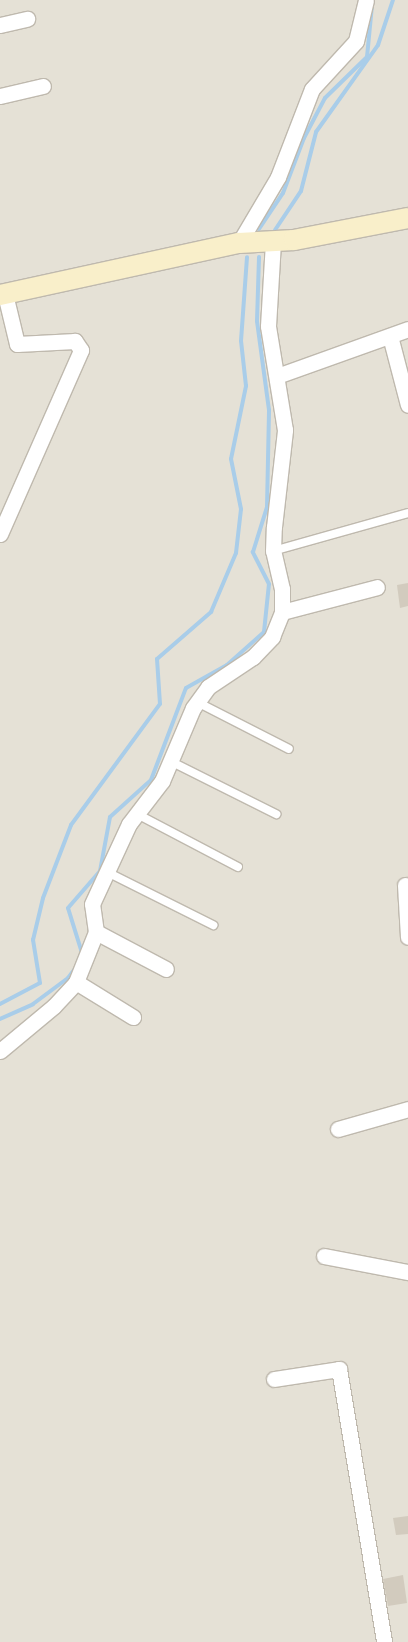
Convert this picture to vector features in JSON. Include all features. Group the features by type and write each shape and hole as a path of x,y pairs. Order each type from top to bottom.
{"street":[{"path":"240,243 278,177 312,89 356,41 366,0"},
{"path":"0,25 27,19"},
{"path":"0,96 43,86"},
{"path":"0,534 81,350 75,341 17,344 3,295 240,243 273,242 408,218"},
{"path":"0,1051 54,1006 76,982 96,932 92,904 137,814 162,780 197,702 208,687 253,657 272,637 282,612 282,589 273,551 285,430 268,326 273,242"},
{"path":"277,376 408,329"},
{"path":"390,336 408,405"},
{"path":"282,612 377,588"},
{"path":"405,885 408,938"},
{"path":"96,932 166,969"},
{"path":"76,982 133,1017"},
{"path":"338,1129 408,1109"},
{"path":"324,1256 408,1272"},
{"path":"274,1380 339,1369 384,1642"}],"lane":[{"path":"273,551 408,513"},
{"path":"197,702 289,749"},
{"path":"170,761 276,814"},
{"path":"137,814 238,867"},
{"path":"107,872 213,925"}],"shaded area":[{"path":"0,0 408,0 408,1642 0,1642"}],"building":[{"path":"408,583 408,606 400,608 397,585"},
{"path":"408,1516 408,1534 396,1535 393,1518"},
{"path":"403,1575 407,1603 388,1606 383,1579"}],"waterway":[{"path":"275,230 301,191 316,132 378,45 393,0"},
{"path":"259,229 283,193 304,138 325,98 367,57 372,5"},
{"path":"0,1004 40,983 33,940 43,898 71,825 160,704 157,659 211,612 236,553 241,509 231,459 246,386 241,341 247,257"},
{"path":"82,953 68,908 100,871 110,817 151,780 186,688 227,665 264,632 269,584 253,552 267,507 269,410 257,321 259,257"},
{"path":"0,1019 33,1004 68,978 74,970"}]}
